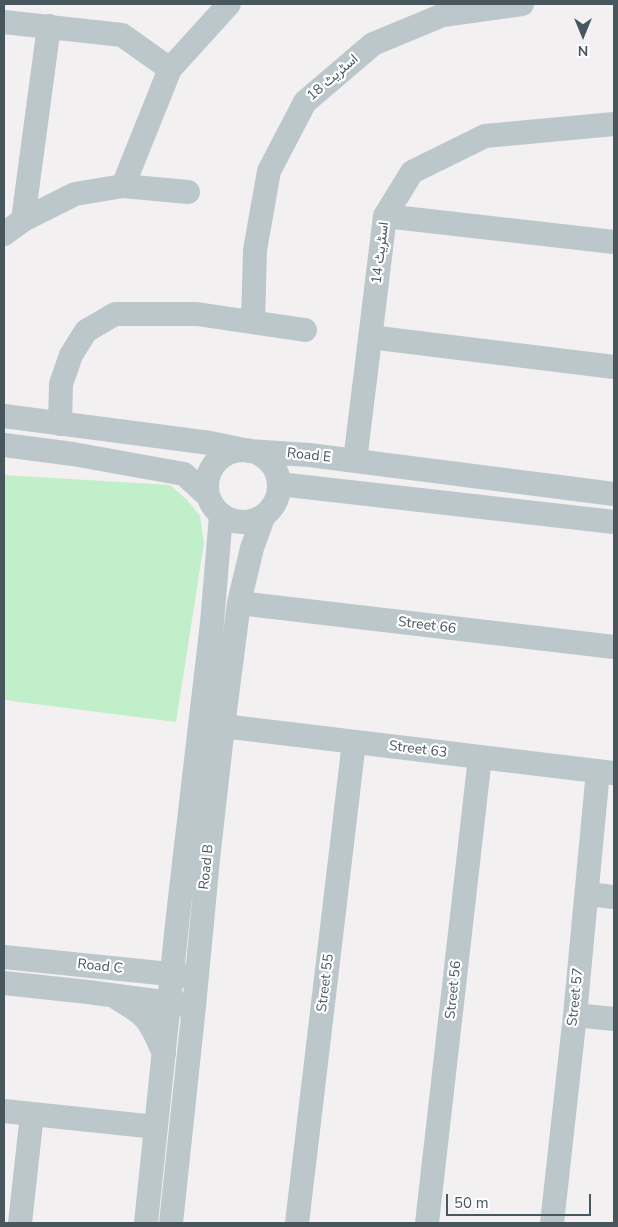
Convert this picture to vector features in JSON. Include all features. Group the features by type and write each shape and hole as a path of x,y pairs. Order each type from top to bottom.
{"street":[{"path":"123,186 170,69 230,4"},
{"name":"اسٹریٹ 18","path":"253,322 255,250 269,171 305,102 373,44 443,15 522,4"},
{"path":"4,22 122,34 170,69"},
{"path":"24,220 49,26"},
{"name":"اسٹریٹ 14","path":"355,461 385,216 412,172 485,136 614,124"},
{"path":"4,234 24,220 75,194 123,186 188,192"},
{"path":"385,216 614,242"},
{"path":"60,424 61,384 71,355 86,331 115,314 197,314 305,330"},
{"path":"370,337 614,367"},
{"name":"Road E","path":"4,416 210,443 249,451 309,455 614,494"},
{"path":"4,445 73,454 184,474 215,505 231,520 243,522 254,521 264,516 273,507 278,496 279,484 276,472 270,462 260,454 249,451 237,451 226,455 216,462 207,484 215,505"},
{"path":"279,484 614,522"},
{"name":"Road B","path":"146,1223 178,915 212,623 215,505"},
{"name":"Road B","path":"171,1223 208,859 239,604 252,548 264,516"},
{"name":"Street 66","path":"239,604 614,647"},
{"name":"Street 63","path":"223,726 606,772"},
{"name":"Street 55","path":"297,1223 354,742"},
{"name":"Street 56","path":"427,1223 480,757"},
{"name":"Street 57","path":"552,1223 586,894 606,772"},
{"path":"586,894 614,897"},
{"name":"Road C","path":"4,957 197,976"},
{"name":"Road C","path":"4,983 194,1006"},
{"path":"112,995 145,1018 164,1054"},
{"path":"575,1015 614,1019"},
{"path":"4,1111 156,1127"},
{"path":"20,1223 32,1114"}],"green space":[{"path":"4,475 170,485 187,500 200,516 204,543 176,722 4,700"}]}
